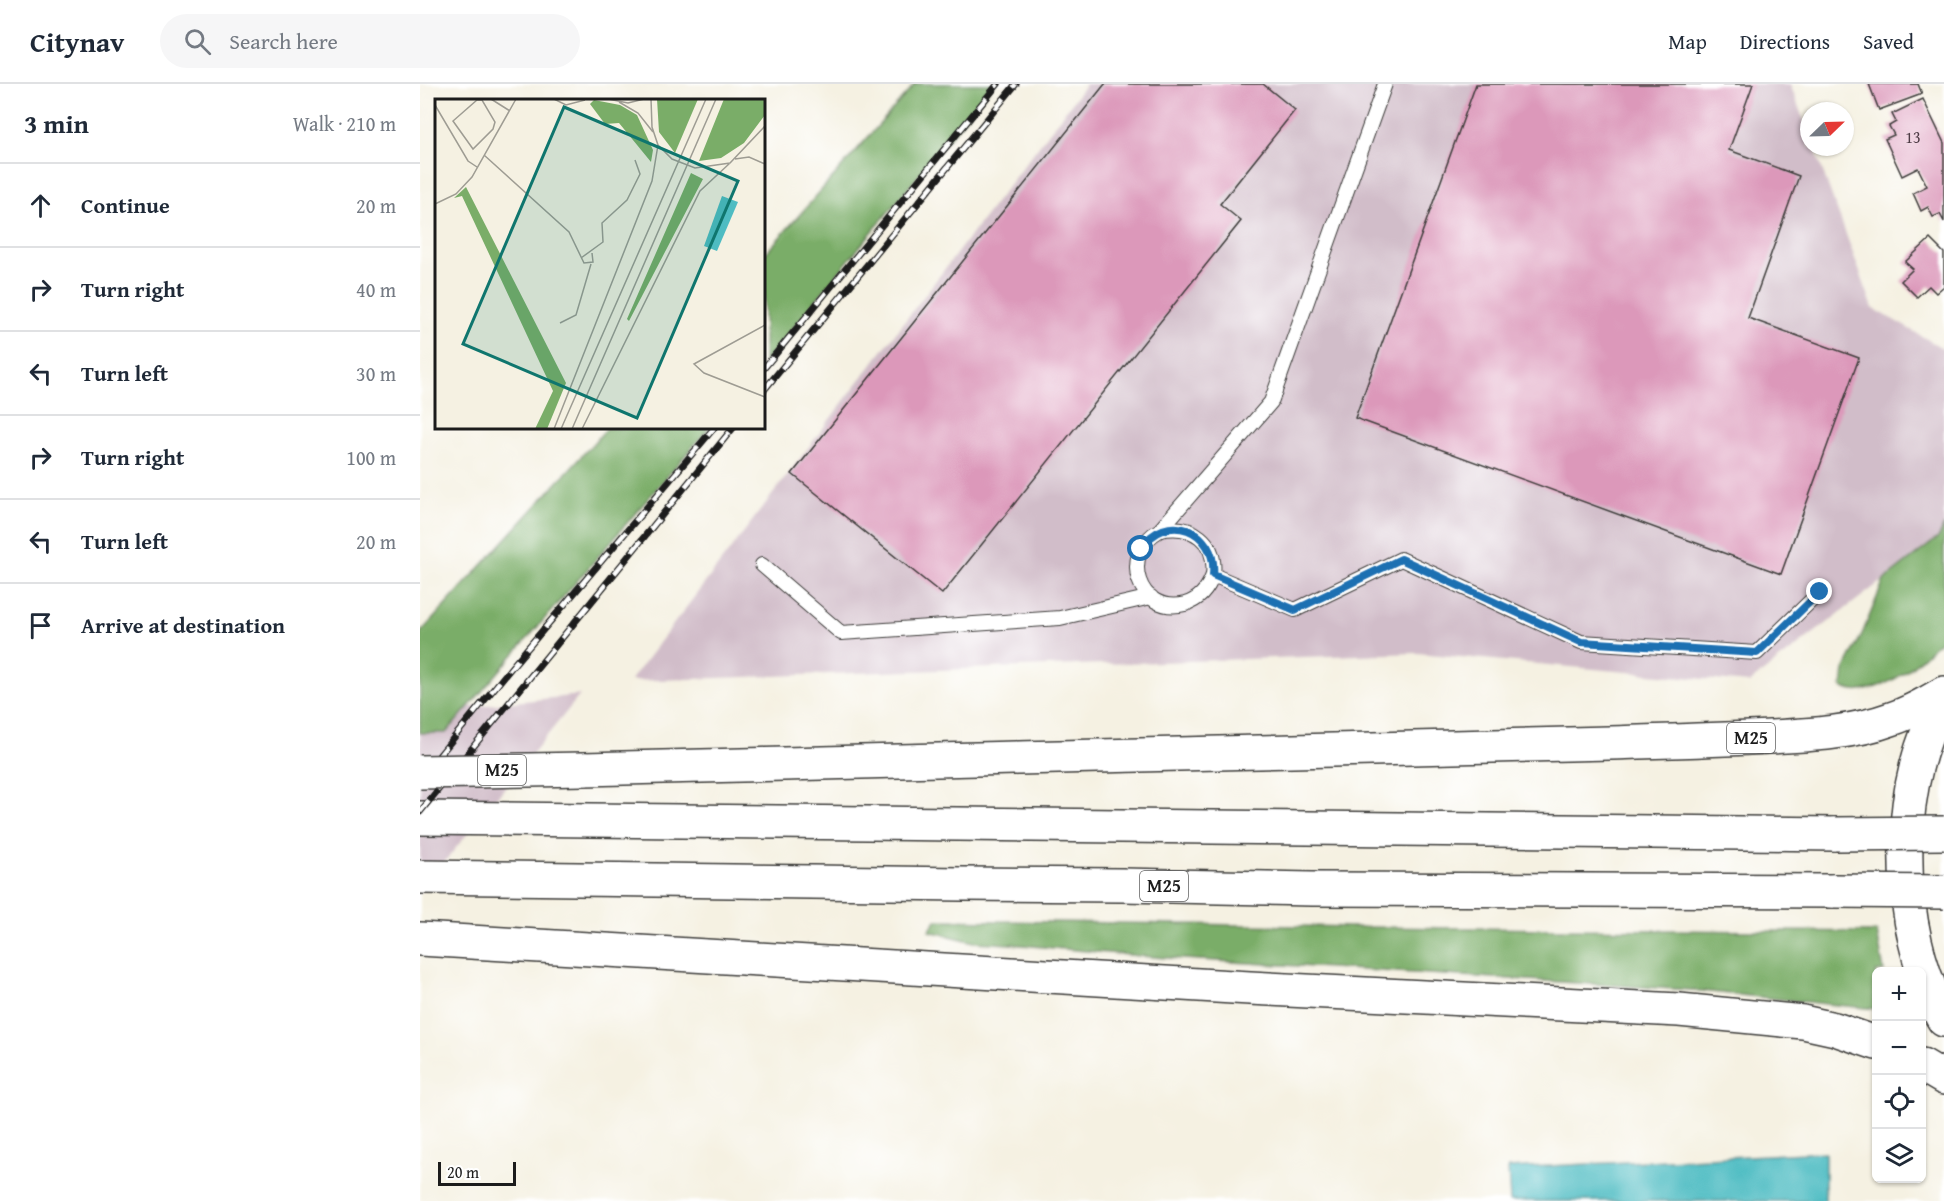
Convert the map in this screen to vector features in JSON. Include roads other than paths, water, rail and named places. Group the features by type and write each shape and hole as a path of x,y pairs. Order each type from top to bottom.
{"highway":[{"name":"M25","path":"420,772 1745,738 1826,733 1872,725 1891,720 1944,693"},
{"path":"1944,701 1923,742 1918,762 1907,828 1905,858 1908,901 1914,938 1924,975 1944,1020"},
{"path":"420,818 1835,834 1944,833"},
{"name":"M25","path":"420,877 1324,889 1944,892"},
{"path":"432,940 1250,988 1679,1010 1803,1022 1835,1029 1872,1042"},
{"path":"1926,1067 1944,1078"}],"lane":[{"path":"1160,530 1183,528 1194,532 1204,541 1213,557 1213,575 1205,591 1189,603 1167,604 1151,597 1139,580 1138,553 1145,542 1160,530 1271,402 1385,84"},
{"path":"1213,575 1295,610 1401,559 1581,642 1757,653 1820,592"},
{"path":"762,565 841,633 1060,618 1151,597"}],"water":[{"path":"1825,1152 1825,1201 1510,1201 1508,1168"}],"railway":[{"path":"765,367 998,84"},
{"path":"765,389 1016,84"},
{"path":"420,779 713,429"},
{"path":"420,812 732,429"}]}
